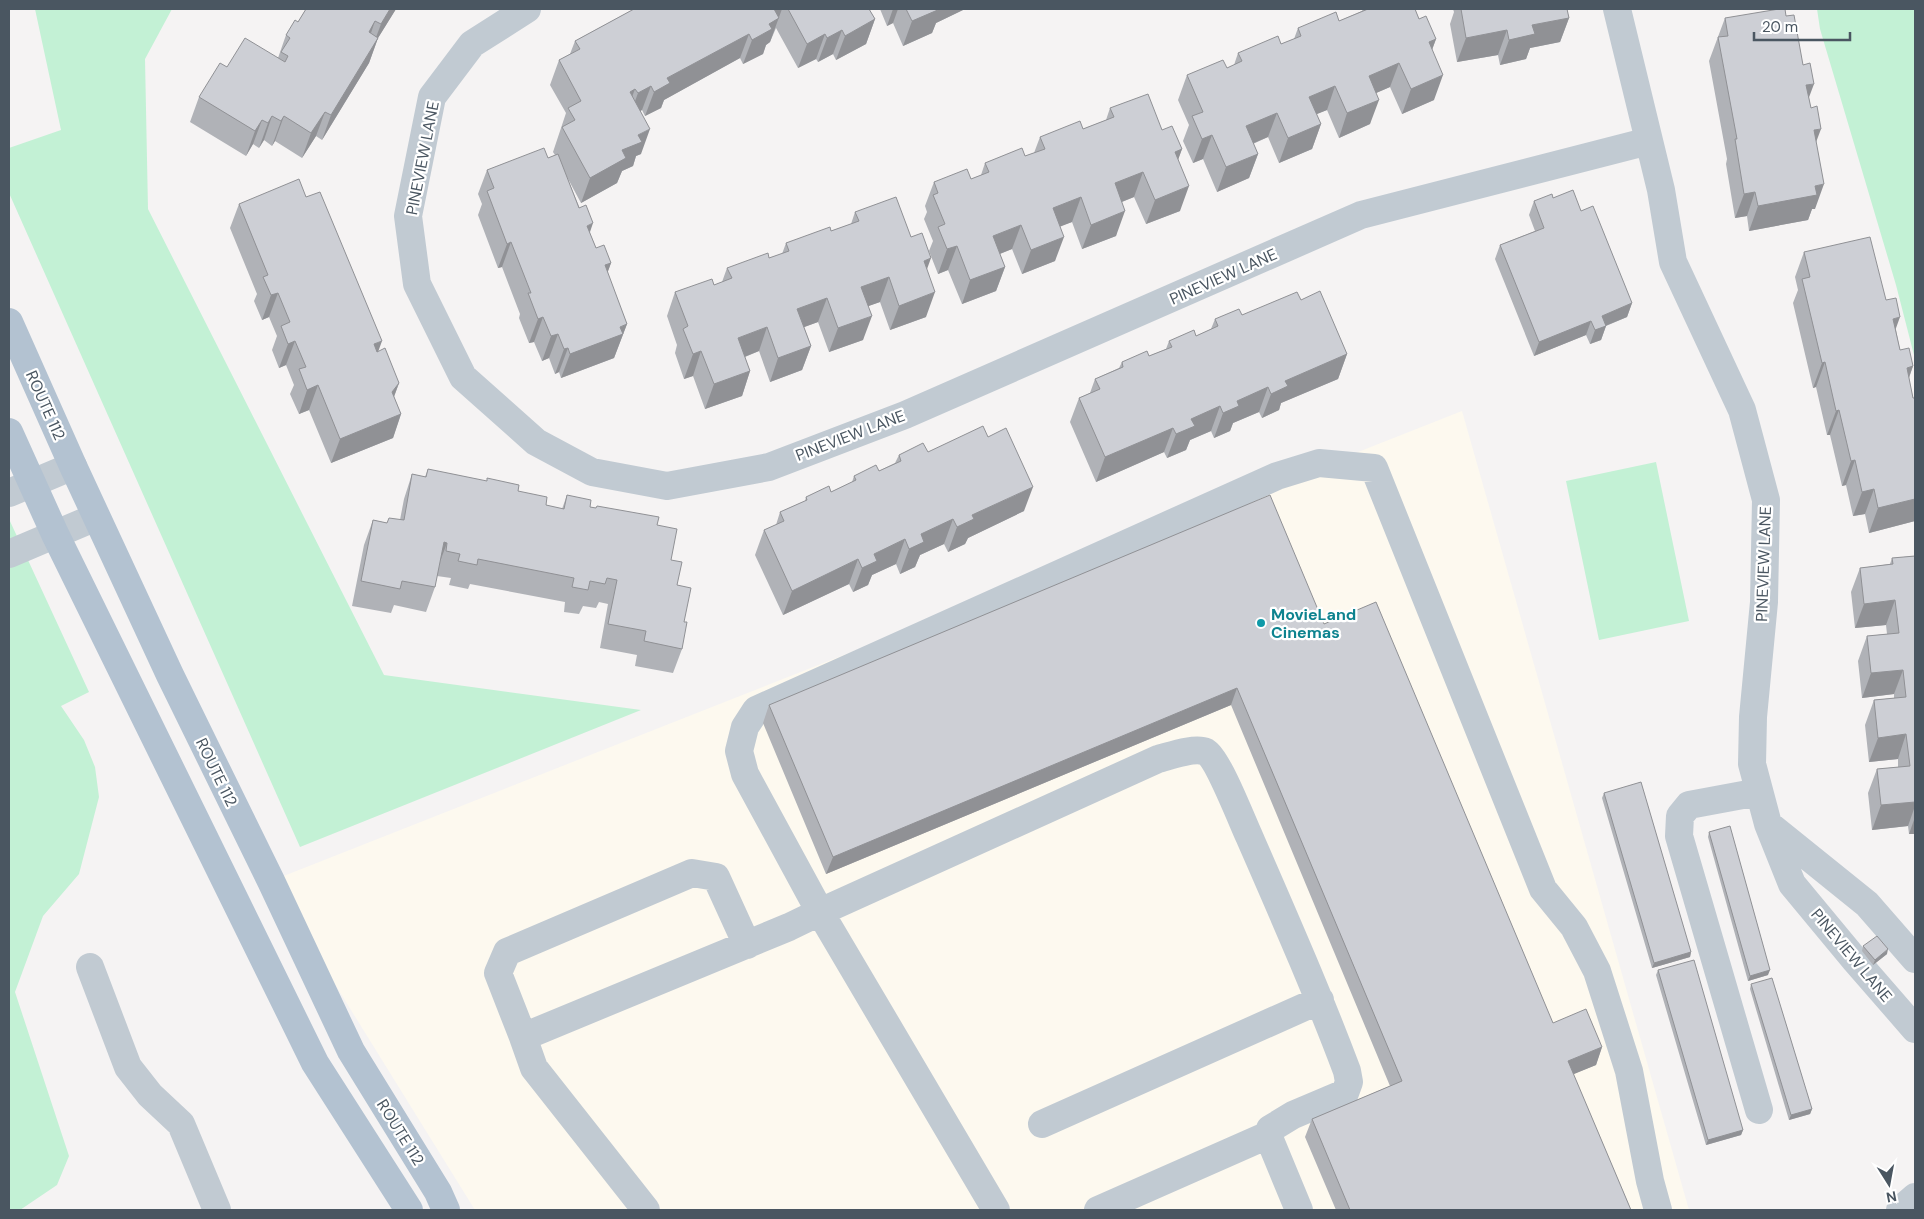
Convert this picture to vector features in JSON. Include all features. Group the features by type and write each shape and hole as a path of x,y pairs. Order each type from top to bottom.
{"main road":[{"name":"ROUTE 112","path":"9,322 96,517 174,684 351,1051 438,1192 446,1210"},
{"path":"9,432 20,488 55,534 315,1063 409,1210"}],"street":[{"name":"PINEVIEW LANE","path":"527,9 472,44 432,97 408,216 417,284 463,377 536,442 592,472 667,486 768,467 905,415 1361,215 1649,141"},
{"name":"PINEVIEW LANE","path":"1617,9 1661,190 1673,262 1742,410 1766,500 1764,602 1753,717 1752,764 1768,824 1792,884 1915,1029"},
{"path":"996,1210 820,912 745,774 739,751 746,727 756,710 1277,476 1318,463 1374,468 1543,889 1574,927 1597,971 1629,1072 1650,1181 1658,1210"},
{"path":"20,488 73,466"},
{"path":"9,554 96,517"},
{"path":"523,1037 790,927 1158,759 1185,752 1205,751 1212,756 1232,797 1320,1000 1347,1071 1349,1082 1345,1093 1293,1115 1270,1129 1268,1135 1299,1210"},
{"path":"1759,792 1688,805 1680,816 1679,836 1759,1110"},
{"path":"1768,824 1867,904 1915,959"},
{"path":"646,1210 534,1068 498,973 507,952 692,873 716,877 747,945"},
{"path":"90,967 128,1067 150,1095 181,1124 217,1210"},
{"path":"1042,1124 1320,1000"},
{"path":"1098,1210 1268,1135"},
{"path":"1900,1210 1915,1197"}],"shaded area":[{"path":"1462,411 1689,1210 475,1210 271,881"}],"green space":[{"path":"35,9 172,9 145,59 148,209 384,675 641,710 300,847 9,193 9,148 61,130"},
{"path":"1817,9 1915,9 1915,359 1896,285 1820,29"},
{"path":"1656,462 1689,621 1599,640 1566,481"},
{"path":"9,519 89,692 61,706 84,740 95,767 99,797 79,874 43,916 15,992 69,1156 57,1185 20,1210 9,1210"}],"building":[{"path":"306,9 390,9 381,24 375,21 369,32 378,38 331,115 325,112 311,133 284,116 281,121 272,116 268,123 262,120 255,131 199,97 220,63 227,67 245,38 285,62 288,56 281,52 290,38 286,35 295,20 298,22"},
{"path":"634,9 774,9 779,18 769,24 772,29 752,40 749,34 667,78 670,83 654,92 651,86 638,93 635,89 630,92 650,129 638,135 642,142 622,150 626,158 590,178 562,127 575,120 568,108 581,101 559,60 580,49 575,41"},
{"path":"788,9 869,9 875,19 845,36 842,30 827,38 825,34 807,44"},
{"path":"906,9 940,9 912,21"},
{"path":"1368,9 1415,9 1419,19 1426,16 1436,39 1429,42 1443,75 1411,89 1399,63 1369,76 1379,100 1347,113 1335,86 1309,97 1321,124 1288,138 1277,113 1246,126 1258,154 1226,167 1212,135 1202,139 1192,116 1203,112 1187,75 1223,60 1227,68 1242,61 1238,53 1278,36 1281,44 1301,36 1298,28 1336,12 1339,21"},
{"path":"1461,9 1567,9 1569,18 1532,25 1535,34 1509,40 1507,30 1466,38"},
{"path":"1785,9 1786,16 1794,15 1803,65 1810,63 1814,84 1806,85 1811,108 1817,106 1821,129 1814,130 1824,184 1815,186 1817,195 1758,206 1755,192 1744,194 1735,139 1737,139 1718,37 1728,36 1725,18"},
{"path":"1148,94 1162,130 1172,126 1182,149 1175,152 1189,186 1155,200 1143,172 1115,183 1125,211 1091,225 1081,197 1053,208 1064,237 1031,250 1021,225 993,236 1005,267 970,280 957,246 947,249 938,227 945,224 933,195 938,193 934,182 967,169 971,179 989,172 985,163 1022,148 1025,156 1045,149 1040,137 1080,121 1083,129 1114,117 1110,108"},
{"path":"544,148 548,158 558,154 579,208 586,205 593,223 587,226 596,248 604,245 611,263 605,265 627,324 620,327 623,334 570,354 568,348 564,349 558,334 551,336 543,317 538,319 528,293 531,293 511,242 507,244 487,191 494,188 487,170"},
{"path":"299,179 306,197 320,192 382,341 374,344 377,352 385,348 399,383 392,392 401,414 340,439 318,385 307,390 299,369 306,367 295,341 288,344 281,326 290,322 278,293 271,295 263,277 268,275 239,204"},
{"path":"1573,190 1581,211 1593,206 1632,303 1602,316 1606,326 1595,330 1591,321 1539,342 1500,245 1544,228 1534,201 1552,194 1553,198"},
{"path":"896,197 911,237 922,233 931,258 924,261 935,292 899,306 889,277 861,287 872,316 838,328 827,298 797,309 811,346 778,358 767,327 738,338 750,371 714,384 701,351 693,354 683,329 688,326 675,292 712,279 714,285 732,278 727,268 768,253 769,258 789,251 786,243 830,227 831,231 859,221 855,212"},
{"path":"1870,237 1886,300 1896,298 1900,317 1893,319 1900,350 1909,348 1913,366 1907,368 1913,398 1915,398 1915,499 1878,508 1874,489 1862,492 1855,460 1851,461 1839,410 1836,411 1825,362 1822,363 1802,279 1810,277 1804,252"},
{"path":"1320,291 1347,354 1285,381 1288,386 1271,394 1268,387 1237,401 1239,406 1223,413 1220,406 1191,419 1195,426 1176,434 1173,428 1105,457 1079,398 1100,389 1095,379 1123,367 1122,362 1147,351 1149,356 1172,347 1169,341 1194,330 1196,336 1218,326 1215,319 1239,309 1242,315 1297,292 1301,300"},
{"path":"983,426 988,437 1006,428 1033,487 972,515 974,519 957,527 953,519 921,534 924,542 909,549 905,539 874,554 877,561 862,568 858,559 792,591 764,530 784,521 780,512 807,500 806,497 829,486 831,492 856,480 854,476 876,465 879,471 901,461 899,455 923,443 928,452"},
{"path":"428,469 487,481 487,478 519,485 518,491 547,497 546,505 564,509 567,495 591,500 590,507 596,508 597,506 659,517 657,525 677,529 671,560 682,562 677,585 691,588 684,622 687,622 682,649 644,641 646,631 608,624 617,580 607,578 605,584 590,581 588,590 572,587 574,578 478,559 477,565 458,561 460,554 446,551 447,543 444,542 435,587 402,581 400,589 361,581 373,520 387,523 389,518 404,520 412,474 426,477"},
{"path":"1270,495 1324,624 1376,602 1553,1023 1586,1009 1602,1047 1568,1061 1631,1210 1350,1210 1312,1119 1402,1081 1237,688 833,857 769,705"},
{"path":"1915,556 1915,802 1881,805 1877,769 1910,766 1906,734 1878,738 1874,700 1906,697 1903,670 1871,673 1867,636 1899,633 1895,600 1864,604 1860,568 1893,564 1892,558"},
{"path":"1641,782 1691,952 1654,963 1604,793"},
{"path":"1730,826 1770,970 1750,976 1709,832"},
{"path":"1877,936 1888,949 1875,960 1863,946"},
{"path":"1694,960 1743,1130 1708,1140 1658,970"},
{"path":"1772,978 1812,1109 1791,1115 1751,984"}],"place":[{"name":"MovieLand Cinemas","path":"1261,623"}]}
